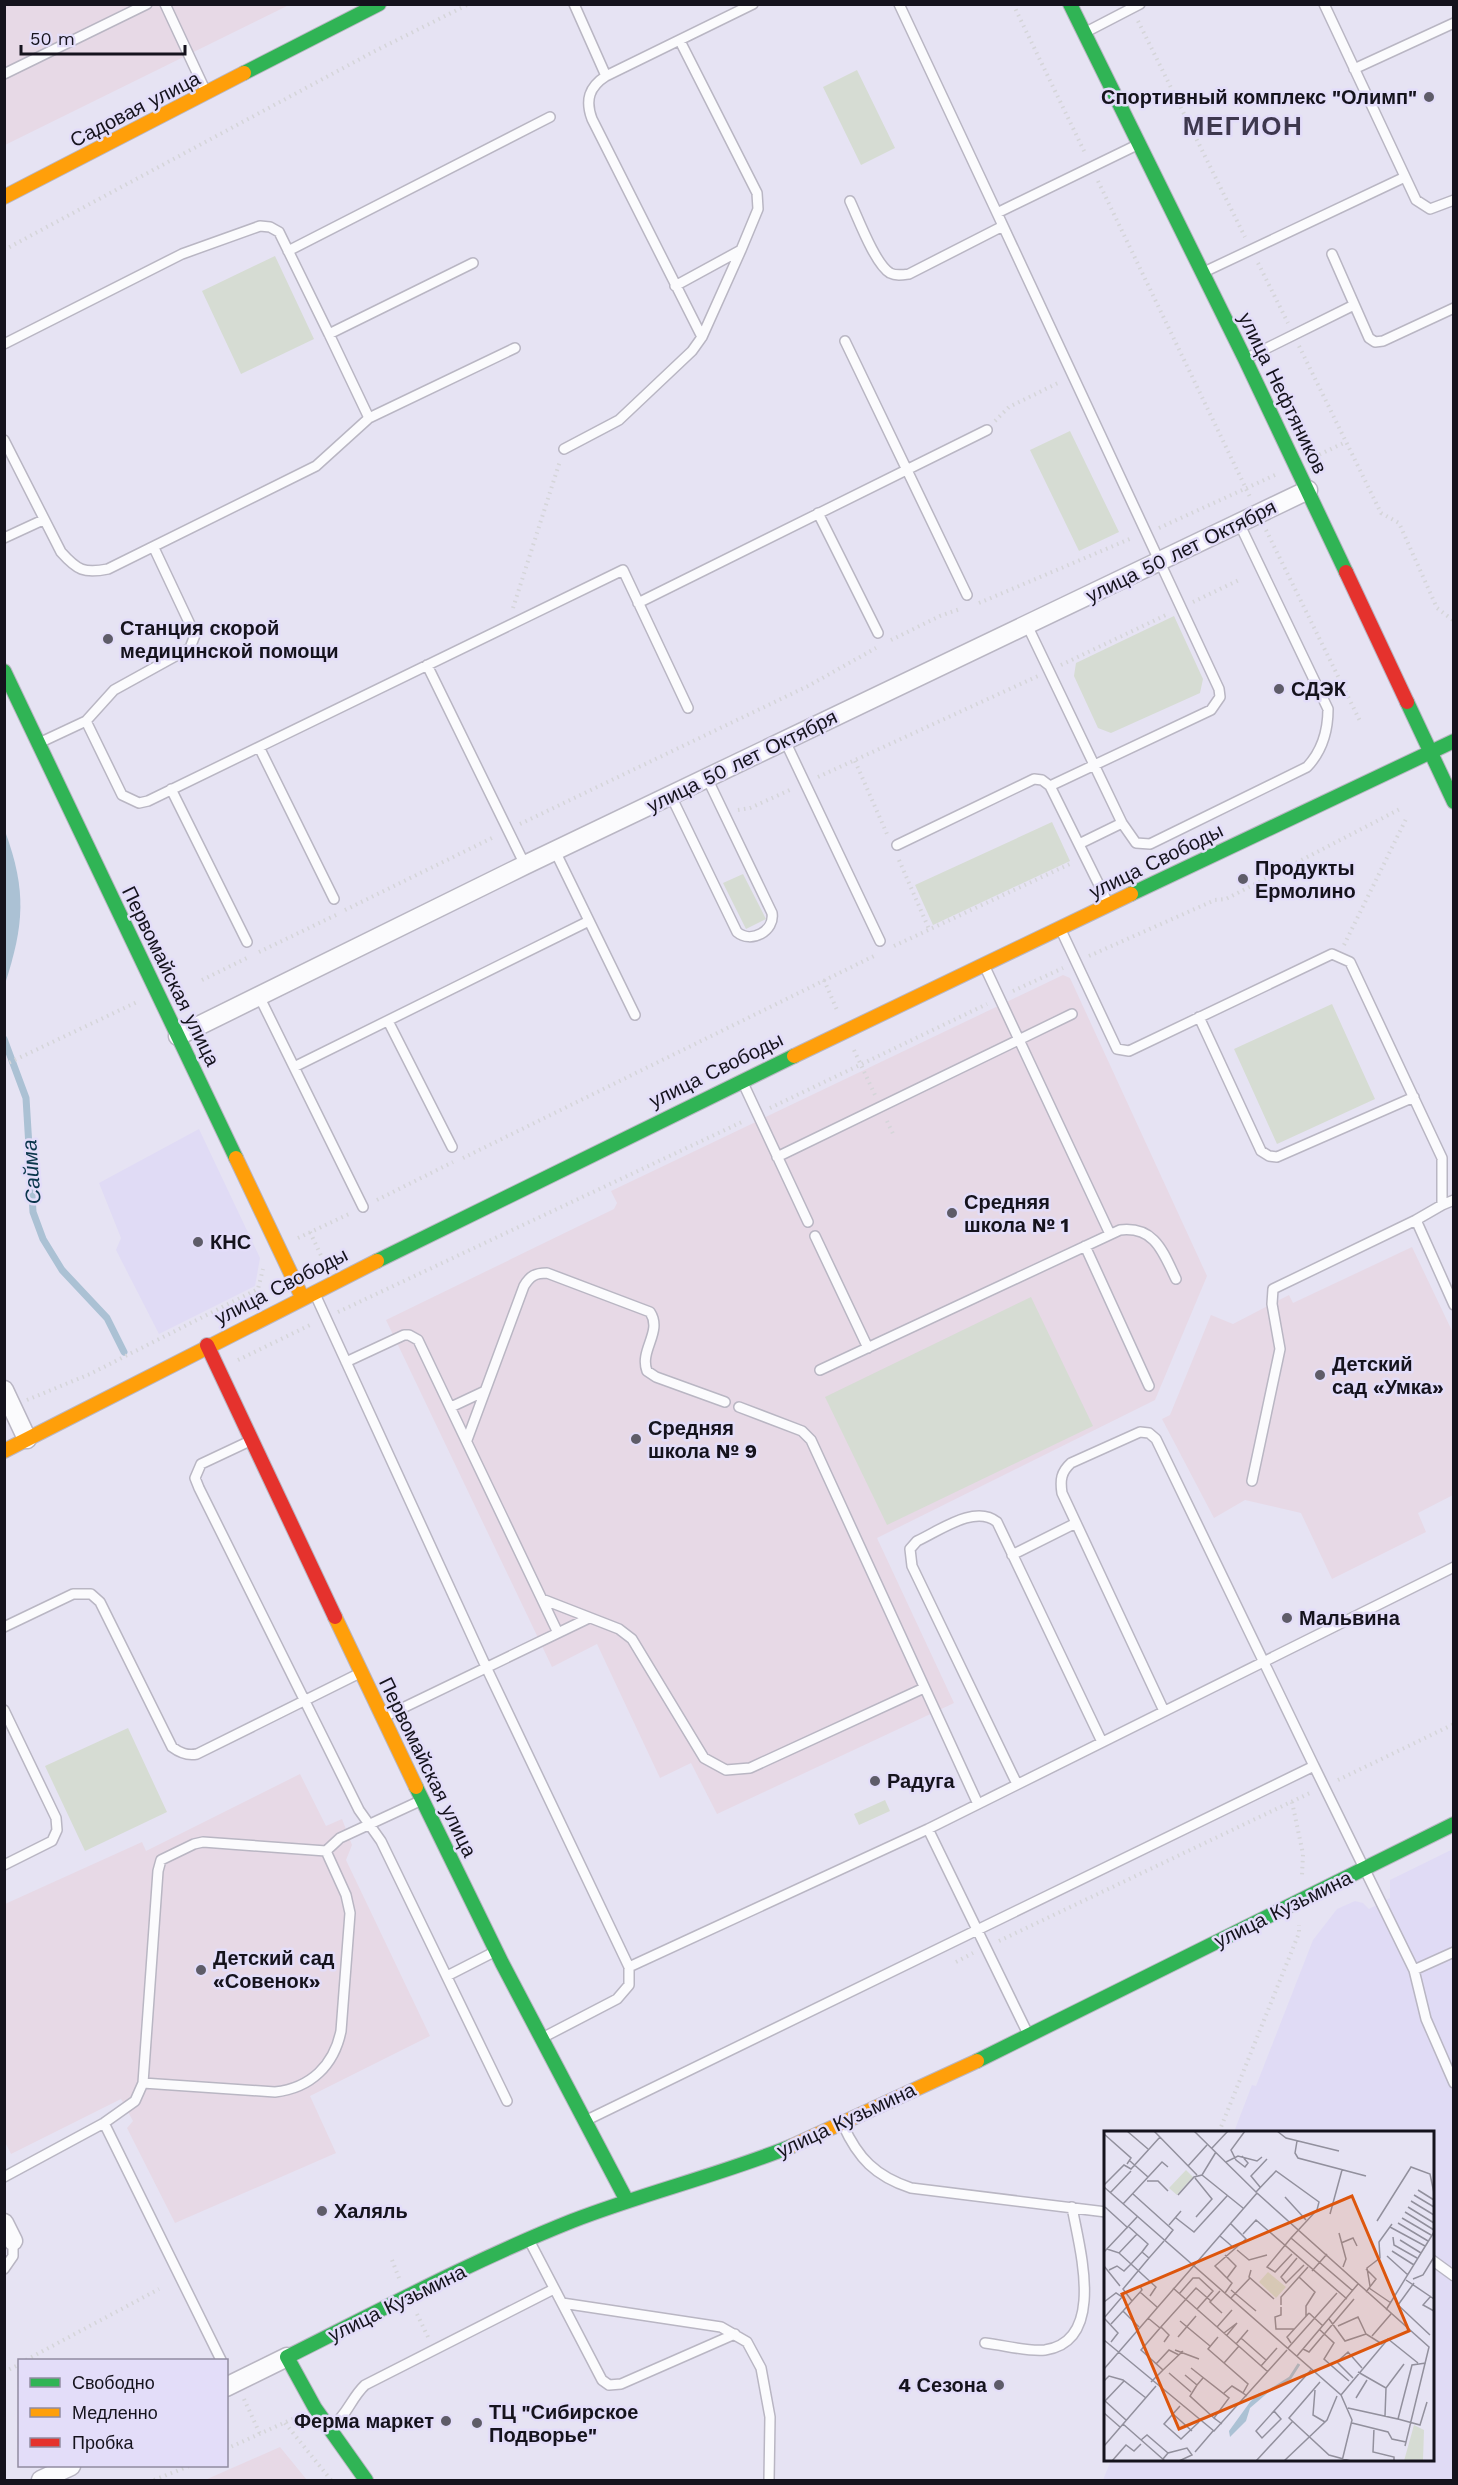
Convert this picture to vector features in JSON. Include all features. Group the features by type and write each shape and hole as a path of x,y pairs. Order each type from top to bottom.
{"street":[{"name":"Садовая улица","path":"4,197 379,4"},
{"name":"улица Нефтяников","path":"1070,4 1245,359 1454,802"},
{"name":"улица 50 лет Октября","path":"178,1036 525,865 1308,490"},
{"name":"Первомайская улица","path":"4,671 178,1036 308,1293"},
{"name":"улица Свободы","path":"4,1451 308,1293 742,1079 1454,741"},
{"name":"Первомайская улица","path":"207,1345 360,1672 496,1951 540,2039 587,2121 627,2201"},
{"path":"8,1398 27,1439"},
{"name":"улица Кузьмина","path":"228,2381 287,2357 529,2240 627,2201 736,2168 842,2123 1301,1901 1454,1824"},
{"path":"4,2223 13,2241"},
{"path":"287,2357 306,2393 366,2481"},
{"path":"42,2481 69,2467"}],"lane":[{"path":"4,74 147,4"},
{"path":"165,4 207,94"},
{"path":"574,4 606,76"},
{"path":"702,337 588,107 591,89 606,76 753,4"},
{"path":"899,4 1148,532 1219,689 1220,697 1211,710 1050,786"},
{"path":"1324,4 1405,177 1422,206 1436,208 1454,200"},
{"path":"1084,32 1136,6"},
{"path":"1354,69 1454,23"},
{"path":"564,449 619,420 692,351 702,337 758,209 757,194 680,41"},
{"path":"288,251 550,117"},
{"path":"997,213 1139,144"},
{"path":"1203,273 1405,177"},
{"path":"850,201 881,265 890,273 899,276 909,274 1003,226"},
{"path":"4,344 161,264 260,226 270,227 279,232 369,417"},
{"path":"675,286 741,250"},
{"path":"1332,254 1369,338 1375,342 1383,341 1454,308"},
{"path":"329,334 473,262"},
{"path":"1245,359 1354,305"},
{"path":"845,341 967,595"},
{"path":"4,440 61,552 75,567 93,572 108,569 154,548 316,466 369,417 515,348"},
{"path":"638,603 987,430"},
{"path":"818,513 878,633"},
{"path":"4,538 43,519"},
{"path":"1027,625 1122,823 1136,843 1150,844 1307,767 1320,750 1326,735 1328,709 1239,523"},
{"path":"39,743 86,721 114,690 190,648 195,635 154,548"},
{"path":"86,721 122,795 139,803 623,570 688,708"},
{"path":"427,665 525,865"},
{"path":"785,741 880,941"},
{"path":"259,747 334,899"},
{"path":"671,796 737,932 743,937 750,938 770,928 773,922 772,913 707,778"},
{"path":"897,845 1034,779 1042,780 1050,786 1109,906"},
{"path":"171,789 247,942"},
{"path":"1079,844 1122,823"},
{"path":"555,851 635,1015"},
{"path":"294,1067 589,921"},
{"path":"1060,928 1117,1049 1129,1051 1332,954 1350,962 1442,1158 1443,1205"},
{"path":"984,964 1110,1234"},
{"path":"259,996 363,1207"},
{"path":"777,1156 1072,1014"},
{"path":"1199,1017 1261,1151 1269,1156 1277,1157 1414,1097"},
{"path":"388,1021 452,1147"},
{"path":"742,1079 808,1222"},
{"path":"1252,1481 1280,1349 1272,1304 1273,1289 1454,1200"},
{"path":"1416,1220 1454,1305"},
{"path":"820,1370 1110,1234 1129,1229 1152,1236 1158,1242 1176,1279"},
{"path":"815,1236 868,1348"},
{"path":"1085,1246 1149,1386"},
{"path":"467,1440 524,1286 529,1278 537,1273 547,1273 650,1312 655,1324 645,1358 647,1371 656,1377 725,1402"},
{"path":"308,1293 326,1318 486,1669 629,1967 629,1985 617,1999 540,2039"},
{"path":"346,1362 404,1335 414,1336 451,1407 558,1633"},
{"path":"451,1407 485,1391"},
{"path":"739,1407 802,1431 811,1440 978,1804"},
{"path":"1164,1711 1062,1493 1060,1483 1063,1470 1071,1463 1132,1433 1149,1433 1156,1439 1323,1787 1414,1970 1426,2019 1454,2083"},
{"path":"252,1440 201,1464 195,1478 304,1700 368,1824 381,1841 507,2101"},
{"path":"1017,1784 909,1557 910,1549 917,1541 981,1514 997,1522 1102,1742"},
{"path":"1012,1555 1076,1523"},
{"path":"629,1967 928,1829 1454,1567"},
{"path":"4,1627 73,1594 92,1594 100,1602 172,1747 179,1753 197,1754 360,1672"},
{"path":"542,1599 619,1629 637,1644 704,1758 726,1770 750,1768 924,1688"},
{"path":"382,1718 589,1618"},
{"path":"4,1710 56,1818 57,1830 52,1841 4,1865"},
{"path":"587,2121 1314,1766"},
{"path":"4,2177 104,2123 135,2101 143,2083 158,1871 162,1860 203,1842 326,1851 340,1838 422,1800"},
{"path":"928,1829 1028,2034"},
{"path":"143,2083 275,2092 296,2087 314,2078 326,2068 339,2045 350,1913 346,1895 326,1851"},
{"path":"447,1976 496,1951"},
{"path":"1414,1970 1454,1952"},
{"path":"104,2123 220,2359"},
{"path":"842,2123 862,2160 895,2182 911,2188 1104,2212"},
{"path":"985,2343 1042,2350 1057,2347 1075,2334 1083,2308 1085,2291 1072,2207"},
{"path":"529,2240 602,2380 609,2385 621,2384 735,2334"},
{"path":"4,2269 13,2256 13,2241"},
{"path":"1434,2261 1454,2276"},
{"path":"329,2428 346,2414 358,2391 365,2385 554,2289"},
{"path":"562,2303 721,2327 735,2334 751,2347 760,2368 770,2417 770,2481"}],"path":[{"path":"4,250 373,52 469,4"},
{"path":"1013,4 1361,723"},
{"path":"1136,6 1381,513 1399,523 1437,608 1454,621"},
{"path":"987,430 1009,407 1074,375"},
{"path":"202,981 508,830 808,686 852,660 940,616 981,602 1148,532 1346,442"},
{"path":"507,626 564,449"},
{"path":"724,814 750,808 855,761"},
{"path":"218,1369 1077,961 1215,900 1226,899 1402,808"},
{"path":"1338,956 1407,817"},
{"path":"887,950 1085,857"},
{"path":"310,1232 877,955"},
{"path":"824,980 894,1136"},
{"path":"4,1065 157,993"},
{"path":"8,1398 90,1374 258,1289 265,1263"},
{"path":"956,1962 1454,1724"},
{"path":"1220,2131 1299,1933 1302,1854 1292,1802"},
{"path":"30,2359 159,2289"},
{"path":"4,2372 18,2365"},
{"path":"285,2423 331,2481"},
{"path":"154,2481 187,2467"}],"shaded area":[{"path":"5,5 289,5 5,145"},
{"path":"857,70 895,148 861,165 823,87"},
{"path":"275,256 314,339 241,374 202,291"},
{"path":"1070,431 1119,532 1079,551 1030,450"},
{"path":"1174,616 1203,679 1200,693 1111,733 1098,728 1074,676 1076,663"},
{"path":"1052,822 1070,861 933,925 915,885"},
{"path":"743,874 766,919 746,929 723,883"},
{"path":"1063,975 1070,978 1207,1276 1155,1400 877,1538 954,1703 717,1814 691,1763 660,1778 597,1644 552,1667 386,1320 614,1209 617,1203 611,1191"},
{"path":"1332,1004 1375,1099 1277,1144 1234,1049"},
{"path":"199,1129 260,1258 255,1286 159,1334 116,1250 121,1238 99,1183"},
{"name":"Детский сад «Умка»","path":"1412,1247 1454,1335 1453,1495 1418,1513 1426,1532 1332,1579 1301,1513 1245,1500 1214,1518 1162,1419 1170,1415 1211,1315 1233,1324 1289,1295 1293,1303"},
{"path":"1031,1297 1093,1426 887,1525 825,1397"},
{"path":"128,1728 167,1812 85,1851 45,1766"},
{"name":"Детский сад «Совенок»","path":"300,1774 326,1826 342,1819 352,1845 346,1860 430,2036 310,2096 336,2153 175,2223 127,2128 133,2121 121,2099 11,2154 5,2142 5,1904 142,1842 146,1851"},
{"path":"885,1800 890,1811 859,1825 854,1814"},
{"path":"1453,1849 1453,2480 1103,2480 1111,2461 1434,2461 1434,2131 1234,2131 1252,2085 1256,2086 1313,1940 1337,1909 1355,1901 1363,1903 1369,1909 1390,1898 1390,1880"},
{"path":"280,2447 307,2480 205,2480"}],"water":[{"path":"5,831 17,872 20,908 16,944 5,984"}],"waterway":[{"name":"Сайма","path":"4,1039 26,1098 33,1212 43,1239 62,1270 107,1318 124,1352"}],"traffic: fast":[{"path":"244,73 379,4"},
{"path":"1070,4 1245,359 1346,572"},
{"path":"4,671 236,1158"},
{"path":"1407,702 1454,802"},
{"path":"1131,894 1454,741"},
{"path":"377,1261 794,1056"},
{"path":"416,1787 502,1963 627,2201"},
{"path":"977,2061 1454,1824"},
{"path":"366,2480 315,2408 287,2357 428,2286 535,2236 599,2211 792,2146"}],"traffic: slow":[{"path":"4,197 244,73"},
{"path":"794,1056 1131,894"},
{"path":"236,1158 302,1297"},
{"path":"4,1451 377,1261"},
{"path":"335,1617 416,1787"},
{"path":"792,2146 977,2061"}],"traffic: jam":[{"path":"1346,572 1407,702"},
{"path":"207,1345 335,1617"}],"place":[{"name":"Спортивный комплекс \"Олимп\"","path":"1429,97"},
{"name":"Станция скорой медицинской помощи","path":"108,639"},
{"name":"СДЭК","path":"1279,689"},
{"name":"Продукты Ермолино","path":"1243,879"},
{"name":"Средняя школа № 1","path":"952,1213"},
{"name":"КНС","path":"198,1242"},
{"name":"Детский сад «Умка»","path":"1320,1375"},
{"name":"Средняя школа № 9","path":"636,1439"},
{"name":"Мальвина","path":"1287,1618"},
{"name":"Радуга","path":"875,1781"},
{"name":"Детский сад «Совенок»","path":"201,1970"},
{"name":"Халяль","path":"322,2211"},
{"name":"4 Сезона","path":"999,2385"},
{"name":"Ферма маркет","path":"446,2421"},
{"name":"ТЦ \"Сибирское Подворье\"","path":"477,2423"}],"district":[{"name":"МЕГИОН","path":"1243,126"}]}
